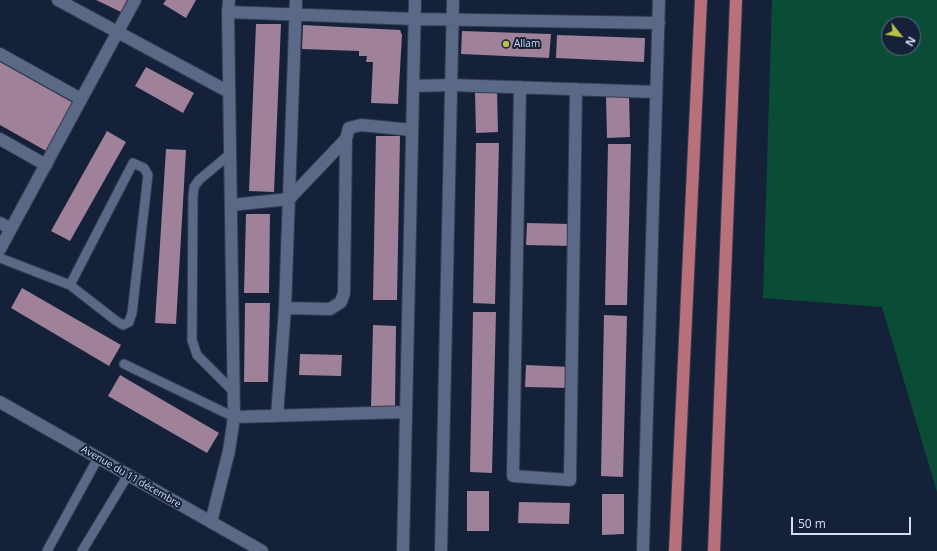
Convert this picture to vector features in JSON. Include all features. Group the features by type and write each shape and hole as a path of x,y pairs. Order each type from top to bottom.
{"highway":[{"path":"674,551 700,0"},
{"path":"714,551 736,0"}],"street":[{"path":"58,0 229,92"},
{"path":"0,249 135,0"},
{"path":"277,416 285,308 296,0"},
{"path":"411,551 402,551 415,0"},
{"path":"442,551 453,0"},
{"path":"643,551 659,0"},
{"path":"211,522 229,451 234,417 228,6 295,15 415,19 658,23"},
{"path":"0,54 81,99"},
{"path":"413,86 451,85 656,92"},
{"path":"520,87 513,476 570,480 576,89"},
{"path":"285,308 330,309 341,302 344,293 346,140 349,128 362,125 412,130"},
{"path":"0,139 46,165"},
{"path":"231,205 289,199 346,140"},
{"path":"0,223 11,229"},
{"name":"Avenue du 11 décembre","path":"0,402 262,551"},
{"path":"234,417 406,412"}],"lane":[{"path":"230,154 199,180 194,187 192,340 197,355 233,391"},
{"path":"0,258 70,284 115,320 123,325 129,322 132,313 148,175 144,168 133,163 70,284"},
{"path":"124,364 234,417"},
{"path":"47,551 98,458"},
{"path":"82,551 128,475"}],"green space":[{"path":"772,0 937,0 937,492 882,307 763,298"}],"building":[{"path":"96,0 127,0 121,12"},
{"path":"166,0 196,0 186,18 163,4"},
{"path":"256,24 281,24 274,192 249,191"},
{"path":"303,25 400,30 402,35 398,104 371,103 373,62 366,62 367,56 359,56 359,51 302,49"},
{"path":"462,31 551,34 549,58 461,54"},
{"path":"557,35 645,38 644,62 556,58"},
{"path":"0,62 75,104 48,152 0,125"},
{"path":"146,67 194,93 183,113 135,86"},
{"path":"497,90 498,132 476,133 475,91"},
{"path":"629,95 630,137 607,138 606,96"},
{"path":"107,131 126,142 70,241 51,231"},
{"path":"376,136 400,136 397,300 373,300"},
{"path":"476,143 499,143 495,304 473,303"},
{"path":"608,144 631,144 627,305 605,305"},
{"path":"166,149 186,150 176,324 155,323"},
{"path":"246,214 270,214 269,293 244,293"},
{"path":"527,223 571,224 570,246 526,245"},
{"path":"22,288 121,345 109,366 11,308"},
{"path":"245,303 270,303 268,382 244,382"},
{"path":"473,312 496,312 492,473 470,472"},
{"path":"604,315 627,316 623,477 601,476"},
{"path":"373,325 396,326 395,408 371,408"},
{"path":"300,354 342,355 341,376 299,375"},
{"path":"526,365 570,367 569,388 525,387"},
{"path":"120,375 219,433 207,453 108,396"},
{"path":"467,491 489,491 489,531 467,531"},
{"path":"602,494 624,494 624,534 602,535"},
{"path":"519,502 570,503 569,524 518,523"}],"place":[{"name":"Allam","path":"506,44"}]}
